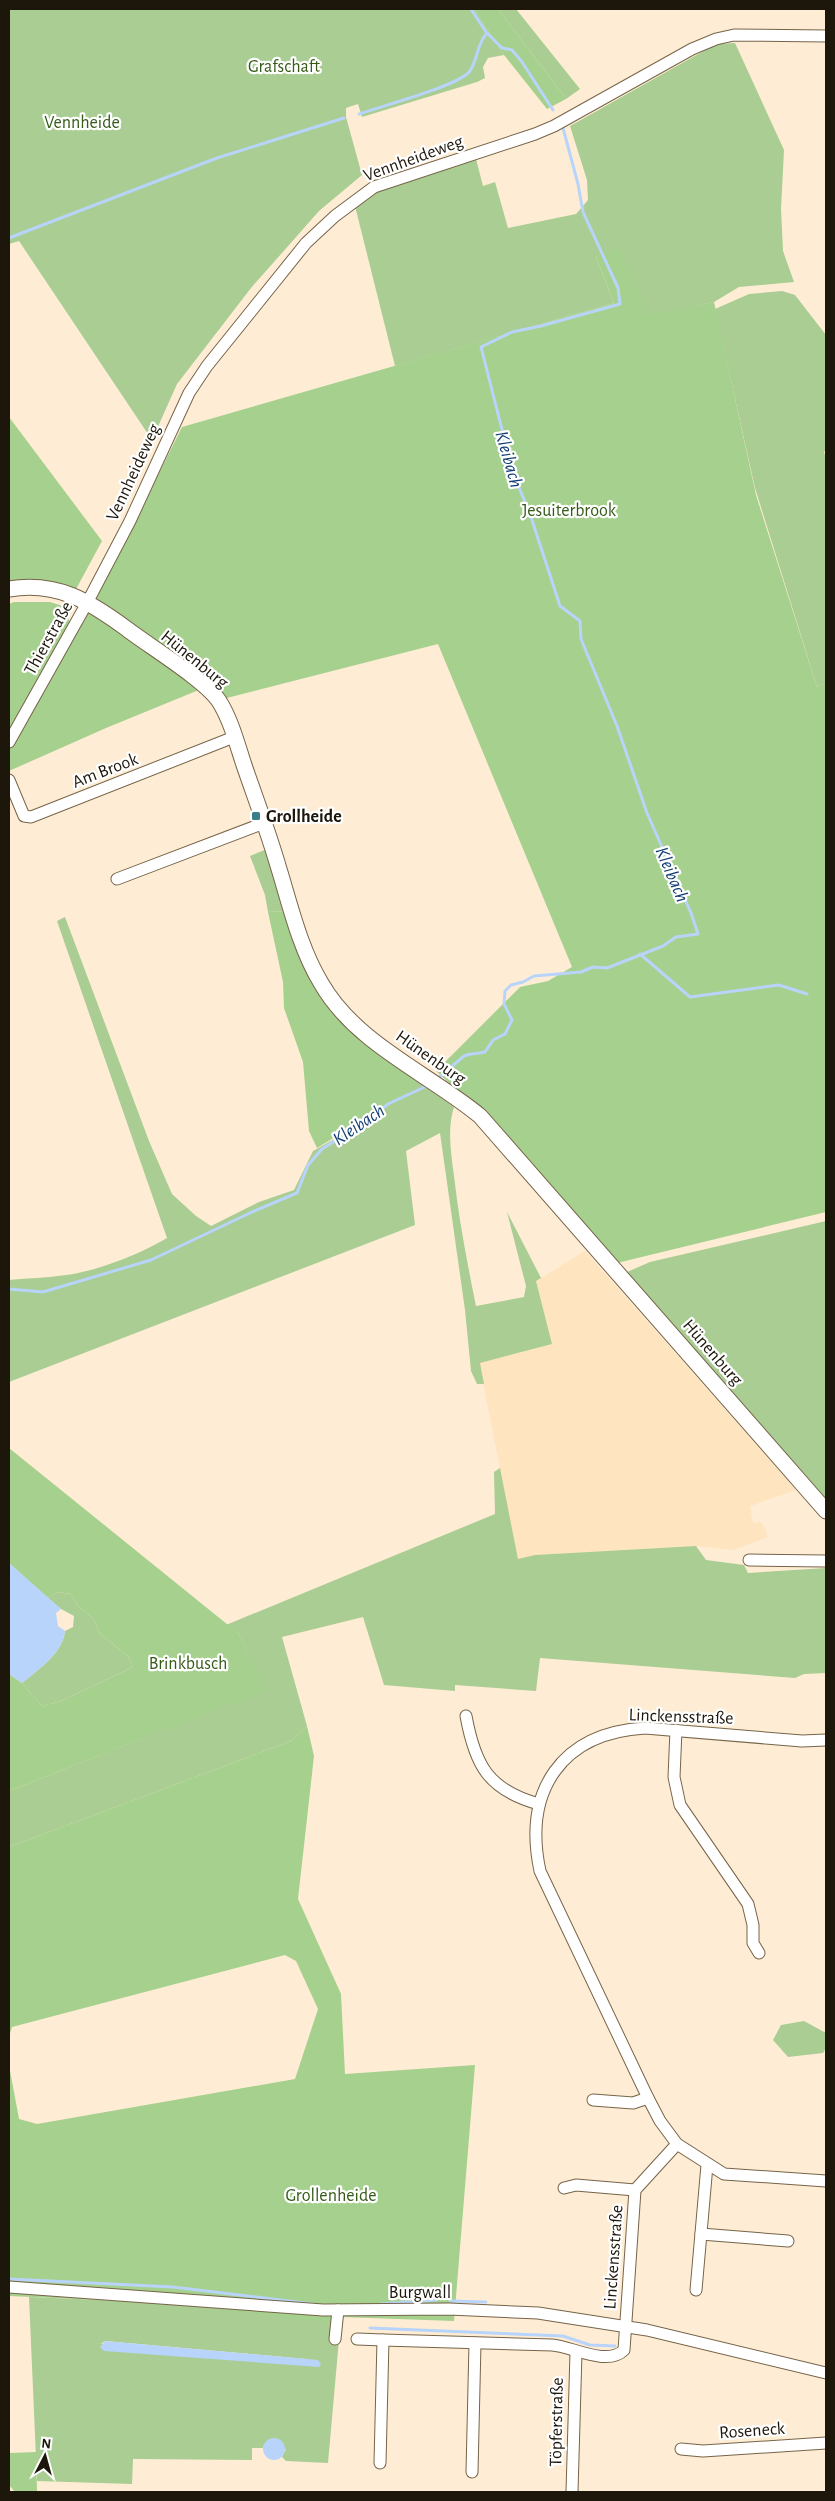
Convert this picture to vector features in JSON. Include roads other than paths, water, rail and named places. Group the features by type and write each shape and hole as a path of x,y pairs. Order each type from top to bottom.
{"street":[{"name":"Vennheideweg","path":"87,603 130,521 189,393 207,366 306,243 357,198 395,179 535,134 554,126 692,49 716,39 734,35 826,36"},
{"path":"9,590 44,587 59,590 87,603"},
{"name":"Hünenburg","path":"87,603 111,618 206,687 219,700 264,823 301,939 321,984 337,1007 356,1027 480,1116 826,1511"},
{"name":"Thierstraße","path":"9,742 87,603"},
{"name":"Am Brook","path":"9,780 24,816 31,817 234,737"},
{"path":"118,879 264,823"},
{"path":"749,1560 826,1561"},
{"path":"466,1716 474,1751 487,1775 508,1793 538,1804"},
{"name":"Linckensstraße","path":"826,1740 802,1741 676,1730 626,1729 592,1739 572,1751 559,1765 546,1784 538,1804 535,1825 535,1848 540,1871 648,2098 660,2121 678,2144 707,2165 724,2174 826,2181"},
{"path":"676,1730 674,1777 680,1805 748,1904 753,1925 753,1943 759,1953"},
{"path":"593,2100 633,2103 648,2098"},
{"name":"Linckensstraße","path":"626,2326 635,2190 678,2144"},
{"path":"696,2290 707,2165"},
{"name":"Linckensstraße","path":"564,2188 576,2186 635,2190"},
{"path":"701,2234 788,2241"},
{"name":"Burgwall","path":"9,2287 338,2310 449,2309 538,2313 626,2326 826,2373"},
{"path":"335,2339 338,2310"},
{"path":"357,2339 560,2346 584,2354 619,2355 624,2350 626,2326"},
{"path":"380,2463 383,2340"},
{"path":"472,2472 475,2343"},
{"name":"Töpferstraße","path":"572,2492 576,2352"},
{"name":"Roseneck","path":"681,2449 704,2451 826,2443"}],"water":[{"path":"9,1563 61,1609 56,1613 58,1626 65,1631 60,1647 55,1654 22,1683 9,1674"},
{"path":"105,2341 318,2360 321,2364 319,2367 104,2351 100,2347"},
{"path":"274,2438 282,2441 285,2449 282,2457 274,2460 266,2457 263,2449 266,2441"}],"waterway":[{"name":"Kleibach","path":"471,9 486,32 502,48 512,50 522,62 553,110"},
{"path":"359,114 436,89 463,77 473,66 481,41 487,33"},
{"path":"9,238 217,158 344,118"},
{"name":"Kleibach","path":"436,1080 464,1056 485,1052 493,1040 505,1034 512,1020 504,1004 505,991 511,985 523,982 534,976 581,972 593,967 607,968 663,946 676,937 698,934 691,913 647,813 617,726 581,639 580,621 560,606 530,514 513,473 481,347 512,332 620,304 618,288 583,212 578,184 563,128"},
{"path":"640,954 690,997 779,985 807,994"},
{"name":"Kleibach","path":"9,1289 43,1292 151,1260 252,1212 297,1193 308,1165 322,1149 365,1122 388,1104 429,1085"},
{"path":"9,2279 173,2287 313,2304"},
{"path":"381,2304 436,2300"},
{"path":"451,2301 486,2302"},
{"path":"370,2328 563,2336 590,2345 615,2346"}],"place":[{"name":"Grollheide","path":"256,816"}],"park label":[{"name":"Grafschaft","path":"284,66"},
{"name":"Vennheide","path":"82,122"},
{"name":"Jesuiterbrook","path":"569,510"},
{"name":"Brinkbusch","path":"188,1663"},
{"name":"Grollenheide","path":"331,2195"}]}
